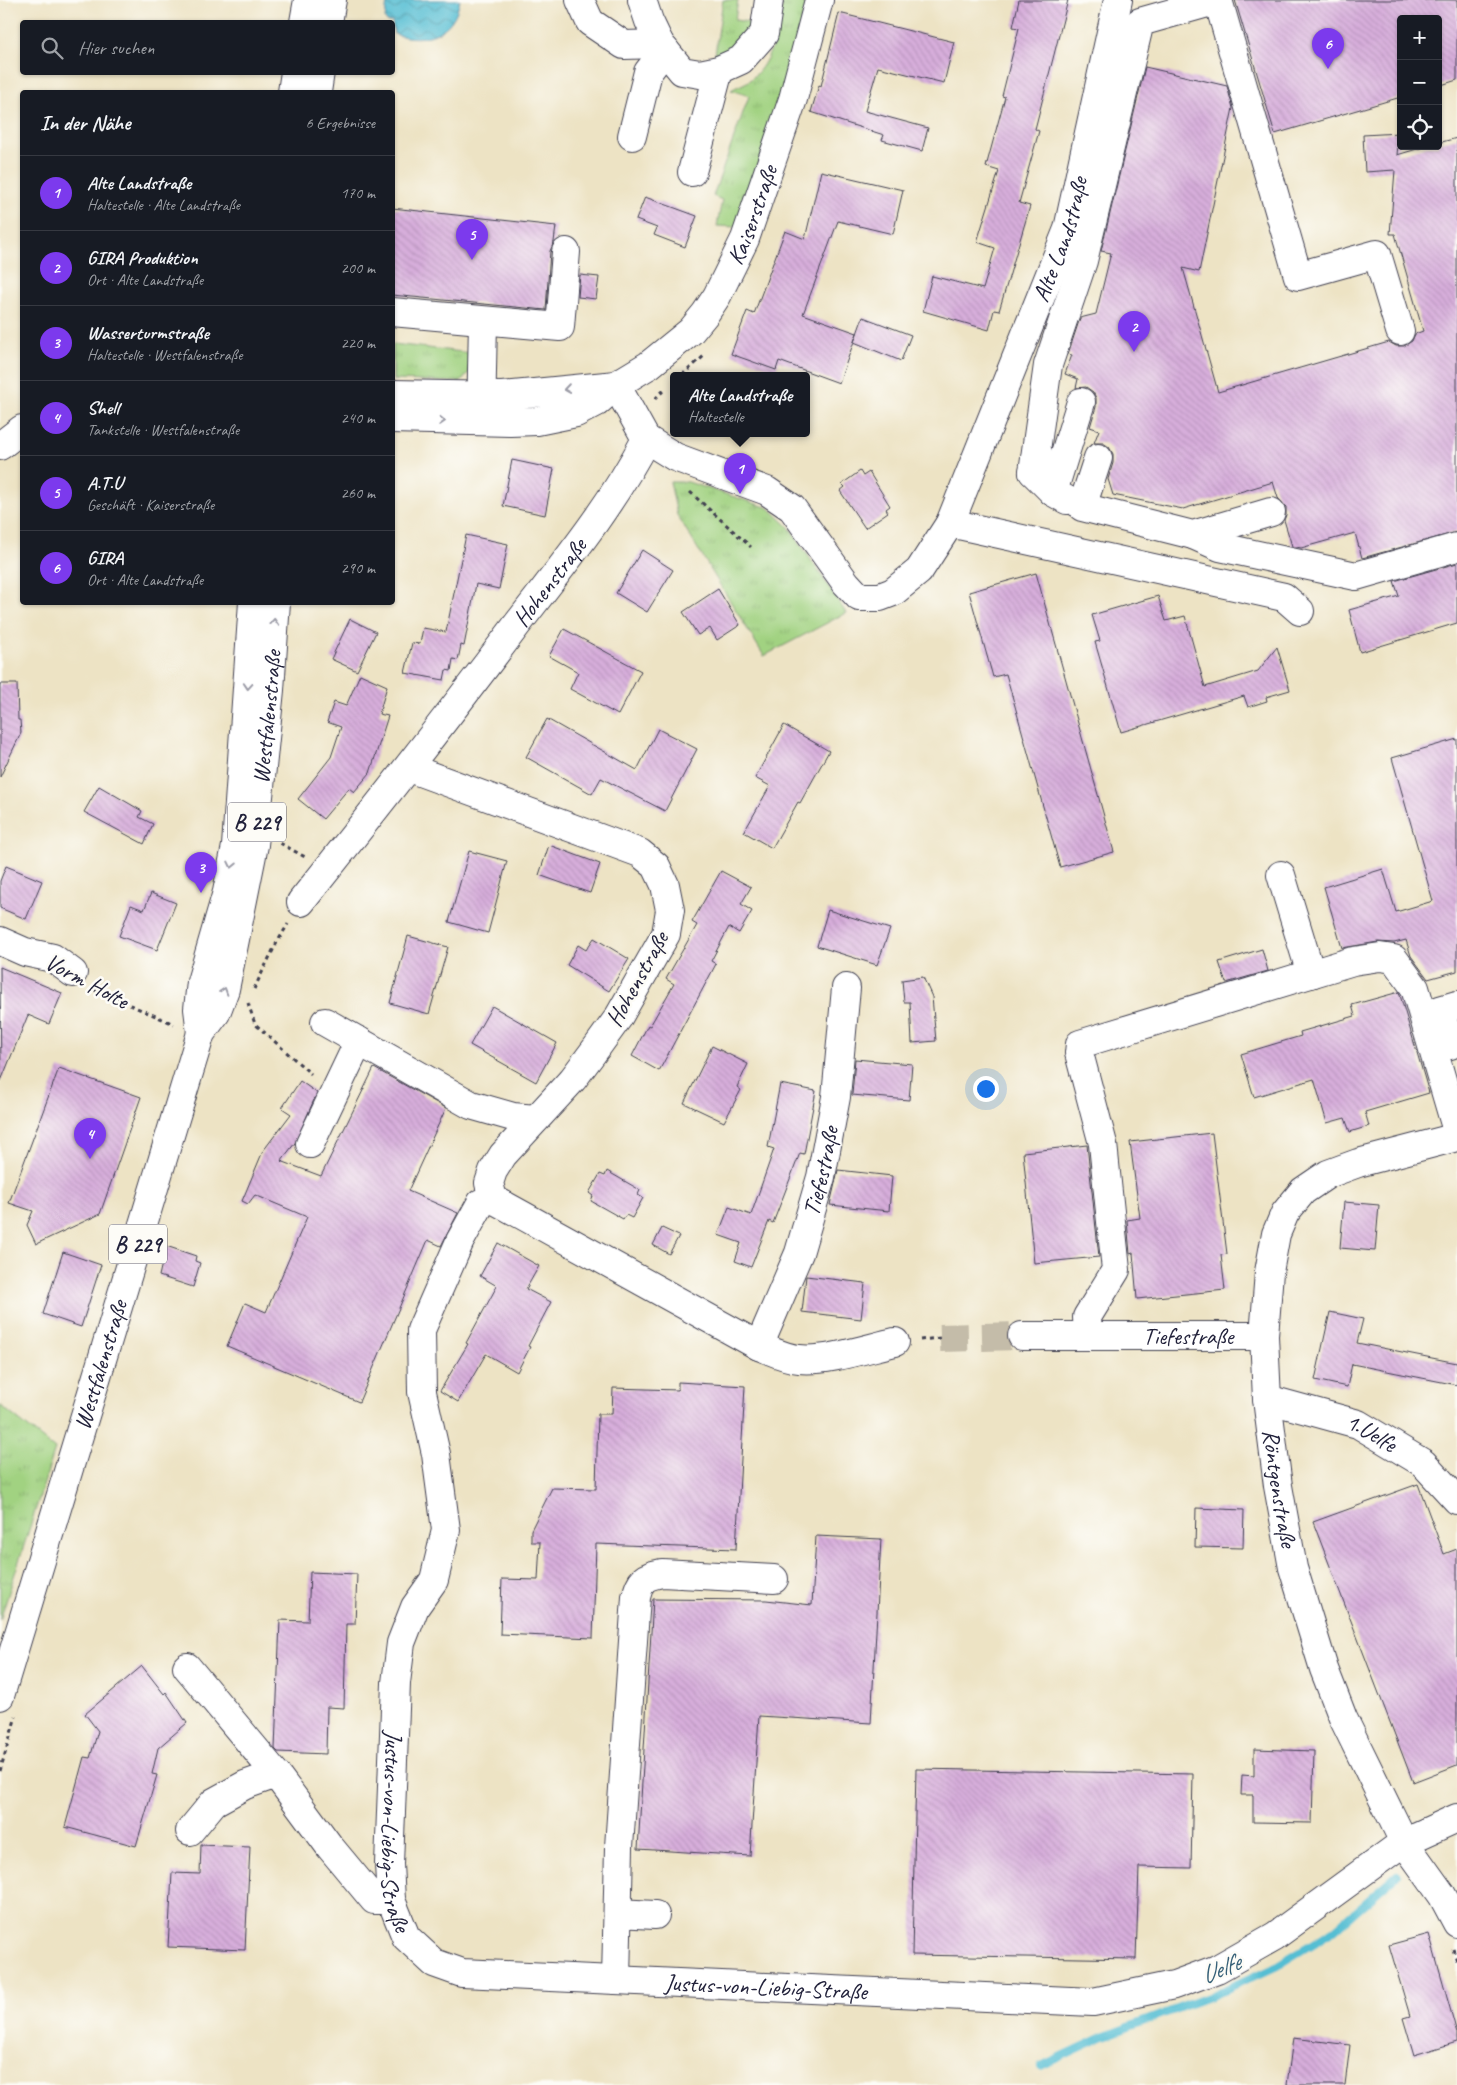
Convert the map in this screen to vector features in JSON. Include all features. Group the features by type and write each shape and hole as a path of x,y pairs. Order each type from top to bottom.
{"street":[{"path":"304,20 308,0"},
{"path":"328,20 332,0"},
{"path":"580,0 590,22 624,45 662,47"},
{"path":"642,0 649,21 662,47 682,71 700,74 719,70 741,60 764,34 769,0"},
{"name":"Kaiserstraße","path":"395,395 538,421 576,413 597,402 616,385 649,365 691,331 705,314 728,276 751,223 790,108 819,0"},
{"name":"Alte Landstraße","path":"616,385 646,439 675,457 768,491 792,508 846,583 859,597 880,597 893,592 919,571 950,523 1068,229 1118,0"},
{"path":"1033,472 1048,365 1083,261 1140,22 1218,0 1298,276 1377,254 1400,331"},
{"path":"632,136 648,72 662,47"},
{"path":"692,172 719,70"},
{"path":"292,90 295,75"},
{"path":"317,90 320,75"},
{"path":"395,312 483,322 560,327 566,252"},
{"path":"481,409 483,322"},
{"path":"1033,472 1066,353"},
{"name":"Kaiserstraße","path":"395,419 481,409"},
{"path":"1067,499 1085,414"},
{"path":"0,446 20,431"},
{"name":"Hohenstraße","path":"301,902 409,768 590,530 634,462 646,439"},
{"path":"1067,499 1098,458"},
{"path":"1033,472 1067,499 1193,535 1220,547 1356,576 1457,547"},
{"path":"1193,535 1271,512"},
{"path":"950,523 1284,597 1300,611"},
{"name":"Westfalenstraße","path":"201,1033 198,1009 201,982 227,892 236,846 253,605"},
{"name":"Westfalenstraße","path":"0,1696 201,1033 216,1012 225,989 254,845 270,690 276,605"},
{"name":"Hohenstraße","path":"409,768 640,853 656,866 666,885 670,910 666,934 618,1018 597,1047 573,1079 504,1155 493,1172 489,1183 493,1199"},
{"path":"1281,874 1311,974"},
{"name":"Vorm Holte","path":"0,941 25,952 53,958 73,973"},
{"path":"1088,1336 1087,1317 1116,1270 1103,1144 1079,1053 1080,1044 1353,961 1380,958 1394,959 1415,988 1457,1131"},
{"name":"Tiefestraße","path":"759,1346 799,1253 820,1177 836,1097 846,988"},
{"path":"1457,1005 1440,1010 1457,1073"},
{"path":"325,1022 472,1105 513,1117 536,1118"},
{"path":"310,1144 359,1041"},
{"name":"Röntgenstraße","path":"1457,1137 1358,1163 1328,1174 1303,1191 1285,1213 1276,1234 1269,1272 1264,1336 1267,1399 1278,1486 1293,1568 1324,1669 1343,1718 1404,1842 1442,1895 1457,1923"},
{"path":"493,1199 759,1346 779,1354 798,1359 815,1359 895,1342"},
{"name":"Justus-von-Liebig-Straße","path":"493,1199 482,1204 465,1234 421,1330 422,1392 436,1454 446,1530 434,1580 415,1606 401,1643 396,1683 390,1864 391,1900 406,1937 434,1962 462,1973 1093,2002 1174,1985 1216,1968 1275,1936 1404,1842 1457,1818"},
{"name":"Tiefestraße","path":"1022,1336 1264,1336"},
{"name":"1.Uelfe","path":"1267,1399 1358,1424 1422,1463 1457,1500"},
{"path":"616,1980 620,1847 631,1661 636,1597 640,1582 648,1576 662,1573 774,1579"},
{"path":"187,1667 276,1774 330,1847 374,1900 391,1900"},
{"path":"190,1831 214,1802 245,1785 276,1774"},
{"path":"618,1913 655,1915"}],"path":[{"path":"686,372 704,358"},
{"path":"251,994 275,946 301,902"},
{"name":"Vorm Holte","path":"73,973 86,986 170,1022 201,1033"},
{"path":"245,1006 247,1002"}],"green space":[{"path":"723,0 738,0 735,20 754,23 741,55 716,62 715,54"},
{"path":"783,0 807,0 784,86 737,227 717,226 722,200 713,196 749,96 731,90 749,81 765,63 773,43"},
{"path":"395,344 471,353 470,371 461,382 395,380"},
{"path":"670,482 688,482 769,508 789,527 846,613 764,656 677,515"},
{"path":"0,1405 55,1449 0,1620"}],"water":[{"path":"387,0 460,0 452,21 436,34 427,37 405,37 395,34 395,20 385,19"}],"building":[{"path":"1019,0 1068,0 1035,129 1039,131 1019,203 1030,206 999,311 994,310 989,330 923,311 932,276 983,289 995,248 977,242 999,171 986,167 1005,97 1002,96 1019,28 1013,27"},
{"path":"1235,0 1457,0 1457,80 1442,85 1442,15 1397,15 1397,98 1275,134"},
{"path":"839,13 954,42 944,83 878,67 865,111 928,128 922,151 882,140 884,135 811,112 819,85 821,86"},
{"path":"1145,67 1227,86 1233,108 1199,272 1183,268 1218,392 1389,342 1396,346 1404,346 1412,341 1415,334 1423,331 1395,234 1390,234 1395,170 1365,172 1363,135 1397,133 1397,155 1414,150 1442,150 1442,142 1457,138 1457,532 1362,558 1355,533 1301,548 1292,546 1284,520 1286,507 1278,498 1273,482 1183,509 1113,495 1108,479 1113,463 1113,454 1109,447 1103,443 1094,443 1099,430 1090,427 1096,407 1096,398 1093,392 1086,387 1076,388 1078,379 1065,374 1072,355 1068,354 1080,318 1096,314 1111,253 1101,251"},
{"path":"821,171 903,190 893,234 838,221 803,314 857,333 839,383 779,361 776,370 731,354 747,311 754,314 785,231 805,239"},
{"path":"645,197 697,216 685,247 654,235 657,228 636,220"},
{"path":"395,208 556,226 554,242 550,251 546,310 395,295"},
{"path":"580,275 599,277 596,299 578,297"},
{"path":"863,317 911,335 901,361 854,342"},
{"path":"512,460 554,469 545,515 503,506"},
{"path":"860,471 863,476 869,472 890,506 886,509 888,512 865,528 840,491 845,487 842,484"},
{"path":"466,535 508,544 499,589 476,584 464,646 461,645 458,660 453,659 451,671 446,670 444,680 405,673 412,643 420,644 423,628 446,632"},
{"path":"642,550 673,570 647,612 616,593"},
{"path":"1457,563 1457,623 1360,652 1349,610 1399,596 1394,581"},
{"path":"1036,573 1114,852 1060,867 1006,674 993,677 969,592"},
{"path":"718,589 740,625 717,640 710,628 698,635 683,612"},
{"path":"1158,596 1166,621 1185,616 1205,687 1258,671 1277,647 1290,690 1266,697 1267,701 1248,707 1244,696 1121,732 1095,642 1100,641 1092,615"},
{"path":"350,619 376,632 357,671 331,659"},
{"path":"564,629 641,671 618,715 570,689 578,672 549,656"},
{"path":"360,674 387,686 379,714 388,716 370,773 354,792 349,788 323,819 298,799 331,757 341,727 327,722 334,702 346,706"},
{"path":"0,684 17,684 18,720 20,720 21,733 0,777"},
{"path":"547,719 637,770 658,729 697,749 665,811 601,778 592,794 526,757"},
{"path":"784,725 829,751 772,848 744,832 770,786 755,778"},
{"path":"1457,739 1457,971 1428,979 1411,956 1406,940 1342,948 1324,887 1383,869 1396,912 1433,901 1392,758"},
{"path":"99,786 142,811 139,817 153,824 144,844 84,812"},
{"path":"549,845 600,864 590,893 539,875"},
{"path":"469,851 507,861 488,933 449,922"},
{"path":"6,866 42,881 26,919 0,908 0,881"},
{"path":"721,871 751,887 741,904 752,911 739,933 729,927 711,961 716,964 659,1071 632,1056 648,1025 650,1026 674,984 666,979 697,925 692,922"},
{"path":"151,893 176,903 157,950 119,936 131,905 144,910"},
{"path":"828,910 890,929 877,965 817,946"},
{"path":"408,936 448,947 429,1014 390,1003"},
{"path":"594,938 629,959 609,991 567,965 578,945 586,950"},
{"path":"1262,949 1268,971 1226,983 1219,962"},
{"path":"0,967 62,993 49,1024 28,1015 1,1081"},
{"path":"923,977 932,997 936,1041 912,1043 910,1002 904,1002 902,980"},
{"path":"1399,992 1429,1093 1365,1112 1369,1126 1350,1132 1345,1118 1327,1123 1314,1079 1254,1097 1241,1054 1301,1036 1300,1032 1355,1016 1352,1005"},
{"path":"492,1006 557,1043 536,1082 470,1045"},
{"path":"712,1046 748,1064 737,1087 741,1090 724,1122 684,1103"},
{"path":"855,1059 912,1064 909,1100 852,1095"},
{"path":"59,1068 141,1097 100,1214 36,1244 27,1225 33,1211 9,1203"},
{"path":"374,1068 446,1108 408,1191 458,1213 441,1246 428,1240 359,1402 227,1346 245,1303 266,1312 307,1217 255,1195 248,1204 242,1201 263,1151 291,1114 282,1108 300,1081 317,1093 295,1143 281,1161 321,1176"},
{"path":"780,1084 816,1091 804,1154 800,1153 773,1223 769,1221 751,1267 735,1261 741,1243 718,1235 729,1207 751,1215 774,1149 768,1147"},
{"path":"1212,1133 1227,1254 1221,1255 1225,1290 1137,1299 1133,1253 1130,1254 1127,1220 1140,1218 1130,1142"},
{"path":"1087,1145 1099,1257 1034,1263 1023,1152"},
{"path":"838,1170 892,1176 889,1211 830,1205"},
{"path":"607,1171 640,1190 638,1195 643,1198 632,1218 626,1215 623,1219 591,1201 593,1196 589,1193 600,1174 605,1176"},
{"path":"1344,1202 1379,1205 1375,1251 1340,1248"},
{"path":"662,1228 679,1236 669,1254 653,1245"},
{"path":"498,1243 539,1266 526,1289 551,1302 517,1372 486,1354 458,1402 440,1391 468,1344 466,1343 497,1286 480,1276"},
{"path":"166,1246 196,1256 195,1261 200,1263 193,1287 159,1276"},
{"path":"63,1252 101,1265 81,1327 43,1314"},
{"path":"806,1276 865,1283 861,1319 802,1312"},
{"path":"1330,1312 1363,1319 1357,1343 1457,1363 1457,1385 1352,1364 1347,1387 1315,1380"},
{"path":"678,1382 745,1386 736,1549 596,1544 593,1638 500,1634 502,1579 538,1580 540,1542 531,1542 531,1530 552,1488 596,1489 598,1414 612,1414 613,1388 678,1390"},
{"path":"1418,1484 1444,1554 1457,1549 1457,1765 1413,1782 1313,1522"},
{"path":"1196,1508 1244,1510 1243,1548 1195,1547"},
{"path":"816,1536 881,1539 871,1723 759,1716 750,1856 638,1849 653,1599 766,1600 812,1605"},
{"path":"310,1572 357,1574 355,1624 346,1624 344,1708 327,1707 326,1754 278,1752 275,1749 280,1620 308,1621"},
{"path":"142,1666 164,1694 166,1692 187,1723 158,1748 152,1774 157,1775 136,1846 65,1827 84,1757 90,1758 98,1731 85,1714"},
{"path":"1254,1749 1314,1751 1312,1823 1253,1822 1253,1795 1241,1795 1242,1775 1254,1776"},
{"path":"916,1769 1193,1774 1191,1868 1139,1867 1136,1959 912,1955"},
{"path":"201,1845 250,1847 245,1950 168,1947 172,1873 200,1874"},
{"path":"1429,1934 1457,2033 1457,2042 1414,2055 1403,2018 1410,2016 1389,1945"},
{"path":"1293,2038 1350,2045 1345,2085 1287,2085"}],"waterway":[{"name":"Uelfe","path":"1041,2066 1105,2036 1211,1996 1276,1966 1333,1931 1397,1875"}],"tunnel":[{"path":"940,1338 1022,1336"}],"place":[{"name":"GIRA","path":"1328,69"},
{"name":"A.T.U","path":"472,260"},
{"name":"GIRA Produktion","path":"1134,352"},
{"name":"Alte Landstraße","path":"740,494"},
{"name":"Wasserturmstraße","path":"201,893"},
{"name":"Shell","path":"90,1159"}]}
